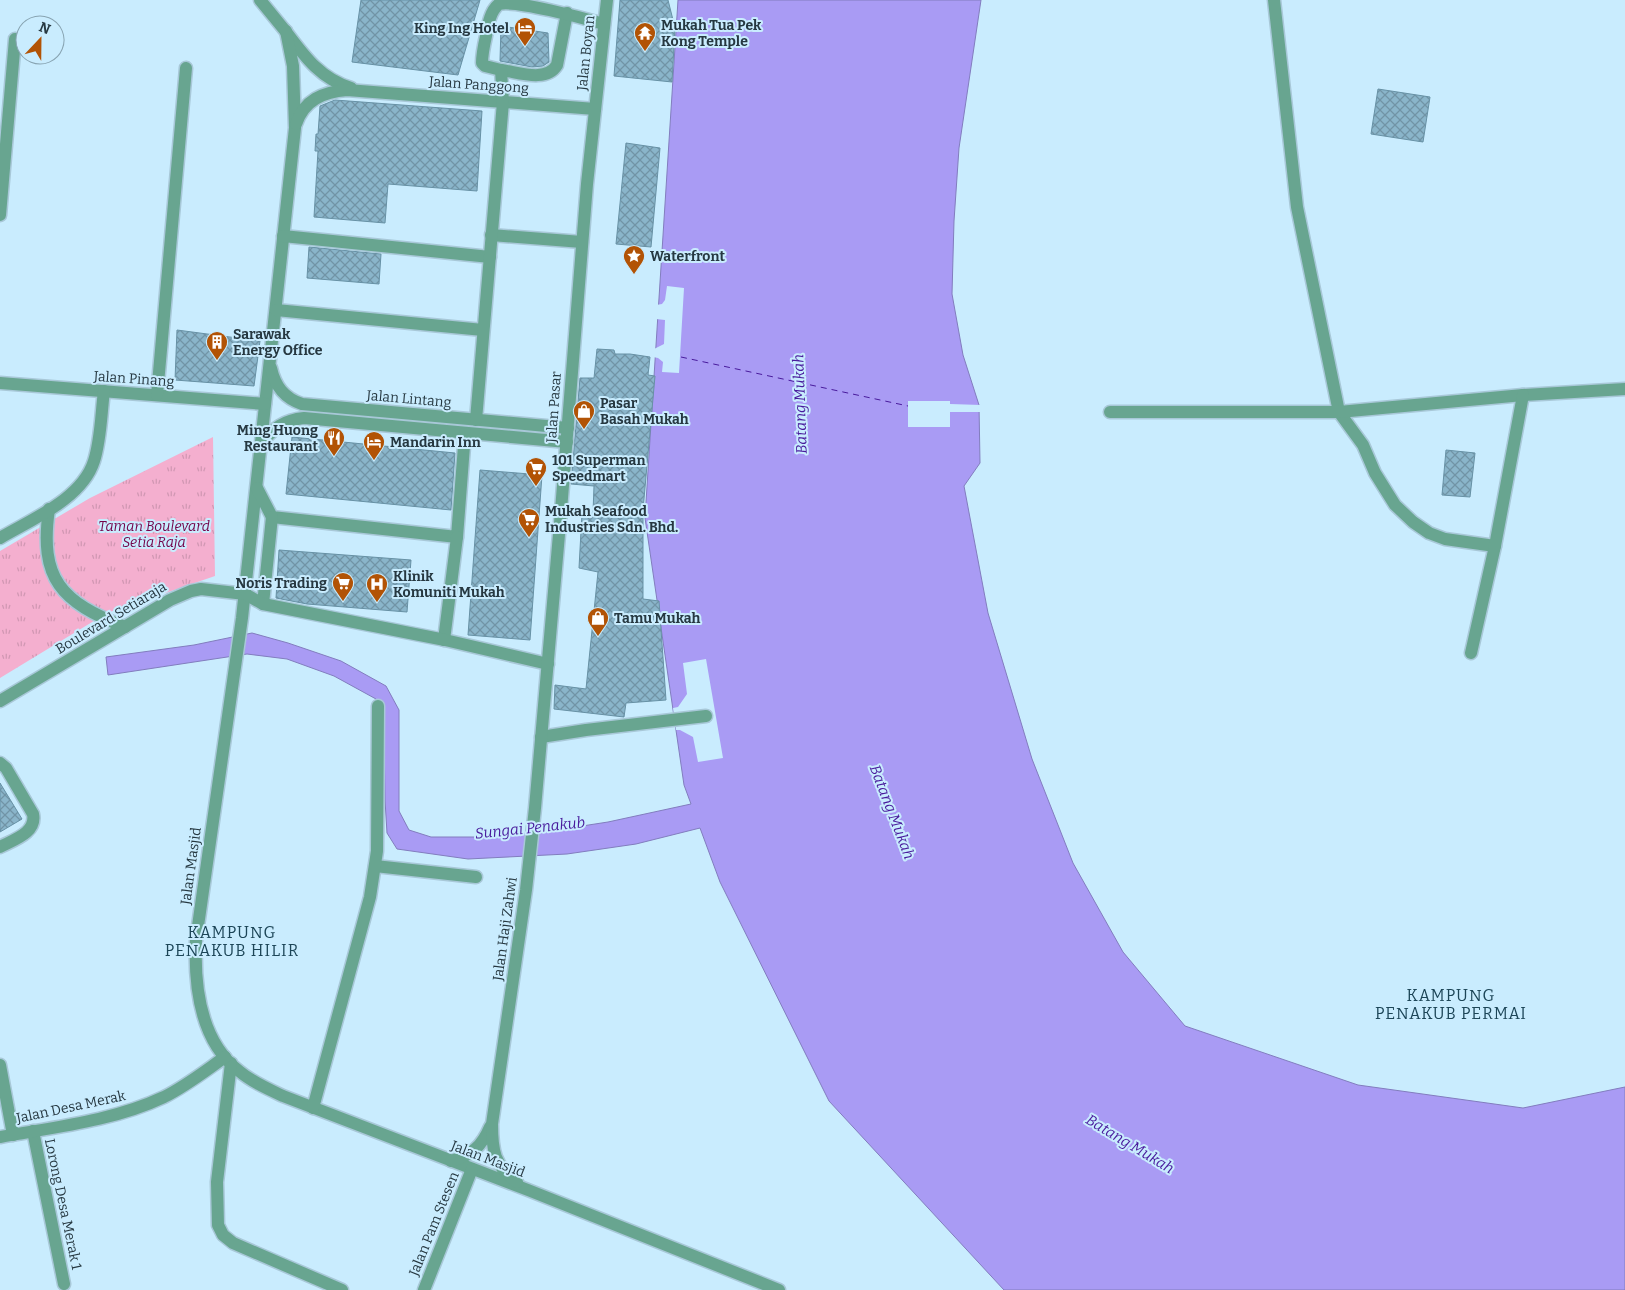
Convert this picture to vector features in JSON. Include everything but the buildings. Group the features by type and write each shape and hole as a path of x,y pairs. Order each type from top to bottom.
{"street":[{"name":"Jalan Panggong","path":"260,0 318,70 344,86 360,91"},
{"path":"567,13 557,65 544,75 501,70 485,66 482,63 491,16 500,3 507,0 552,7 604,24"},
{"name":"Jalan Boyan","path":"595,109 607,0"},
{"path":"1274,0 1297,207 1339,412 1363,445 1375,473 1395,504 1413,522 1429,533 1445,539 1495,546"},
{"path":"286,31 293,66 295,128"},
{"path":"0,215 14,39"},
{"path":"157,395 186,68"},
{"path":"476,420 503,102 501,70"},
{"name":"Jalan Panggong","path":"295,128 303,110 315,98 336,91 360,91 595,109"},
{"name":"Jalan Pasar","path":"541,737 567,442 582,242 595,109"},
{"name":"Jalan Masjid","path":"295,128 245,594 198,916 195,961 196,983 200,1002 214,1040 238,1071 259,1084 313,1108 528,1190 749,1284 779,1290"},
{"path":"491,235 582,242"},
{"path":"283,236 490,257"},
{"path":"276,310 483,330"},
{"name":"Jalan Lintang","path":"270,364 276,384 283,393 291,400 302,404 568,428"},
{"name":"Jalan Pinang","path":"0,383 265,404"},
{"path":"1110,412 1339,412 1523,395 1625,390"},
{"path":"0,538 69,496 84,481 90,472 96,452 104,391"},
{"path":"1471,653 1495,546 1523,395"},
{"name":"Jalan Lintang","path":"261,443 277,426 285,421 304,418 567,442"},
{"path":"444,640 466,433"},
{"path":"256,487 272,517 263,604"},
{"path":"49,509 46,548 54,576 64,591 75,602 102,618 124,627"},
{"path":"272,517 456,536"},
{"name":"Boulevard Setiaraja","path":"0,701 170,600 190,591 212,590 245,594"},
{"path":"245,594 263,604 444,640 548,664"},
{"path":"313,1108 370,897 377,851 378,706"},
{"path":"541,737 706,716"},
{"name":"Jalan Haji Zahwi","path":"528,1190 501,1168 494,1156 492,1124 526,890 541,737"},
{"path":"0,763 6,768 33,814 34,819 34,824 28,831 0,847"},
{"path":"374,866 476,877"},
{"path":"228,1060 217,1182 218,1225 223,1235 233,1243 342,1290"},
{"name":"Jalan Desa Merak","path":"6,1136 105,1117 138,1108 165,1096 228,1060"},
{"path":"0,1065 6,1136"},
{"name":"Jalan Haji Zahwi","path":"451,1160 463,1158 478,1148 488,1134 492,1124"},
{"name":"Lorong Desa Merak 1","path":"33,1131 64,1284"},
{"name":"Jalan Pam Stesen","path":"424,1290 472,1169"}],"green space":[{"name":"Taman Boulevard Setia Raja","path":"213,437 215,576 107,613 0,678 0,551 90,498"}],"water":[{"name":"Batang Mukah","path":"678,0 981,0 959,148 954,221 952,294 963,355 979,405 980,463 964,486 988,613 1032,759 1073,863 1123,952 1185,1026 1358,1085 1523,1108 1625,1087 1625,1290 1004,1290 829,1101 720,882 700,828 636,844 567,854 468,859 397,849 387,833 384,731 376,699 334,676 287,659 247,654 108,675 106,657 194,645 252,633 341,661 386,686 399,710 399,811 409,830 431,837 478,837 543,832 608,822 691,804 684,785 645,518"}],"pier":[{"path":"667,286 684,288 679,373 662,372 663,362 653,357 654,349 664,344 665,320 656,319 656,305 662,304 665,300"},
{"path":"908,401 950,401 950,404 981,405 981,412 950,412 950,427 908,427"},
{"path":"706,659 723,758 698,762 693,737 680,730 676,730 673,708 678,707 687,694 683,663"}],"ferry route":[{"path":"681,357 908,406"}],"place":[{"name":"King Ing Hotel","path":"525,47"},
{"name":"Mukah Tua Pek Kong Temple","path":"645,52"},
{"name":"Waterfront","path":"634,275"},
{"name":"Sarawak Energy Office","path":"217,361"},
{"name":"Pasar Basah Mukah","path":"584,430"},
{"name":"Ming Huong Restaurant","path":"334,457"},
{"name":"Mandarin Inn","path":"374,461"},
{"name":"101 Superman Speedmart","path":"536,487"},
{"name":"Mukah Seafood Industries Sdn. Bhd.","path":"529,538"},
{"name":"Noris Trading","path":"343,602"},
{"name":"Klinik Komuniti Mukah","path":"377,603"},
{"name":"Tamu Mukah","path":"598,637"}],"district":[{"name":"KAMPUNG PENAKUB HILIR","path":"232,941"},
{"name":"KAMPUNG PENAKUB PERMAI","path":"1451,1004"}],"water label":[{"name":"Sungai Penakub","path":"530,828"}]}
